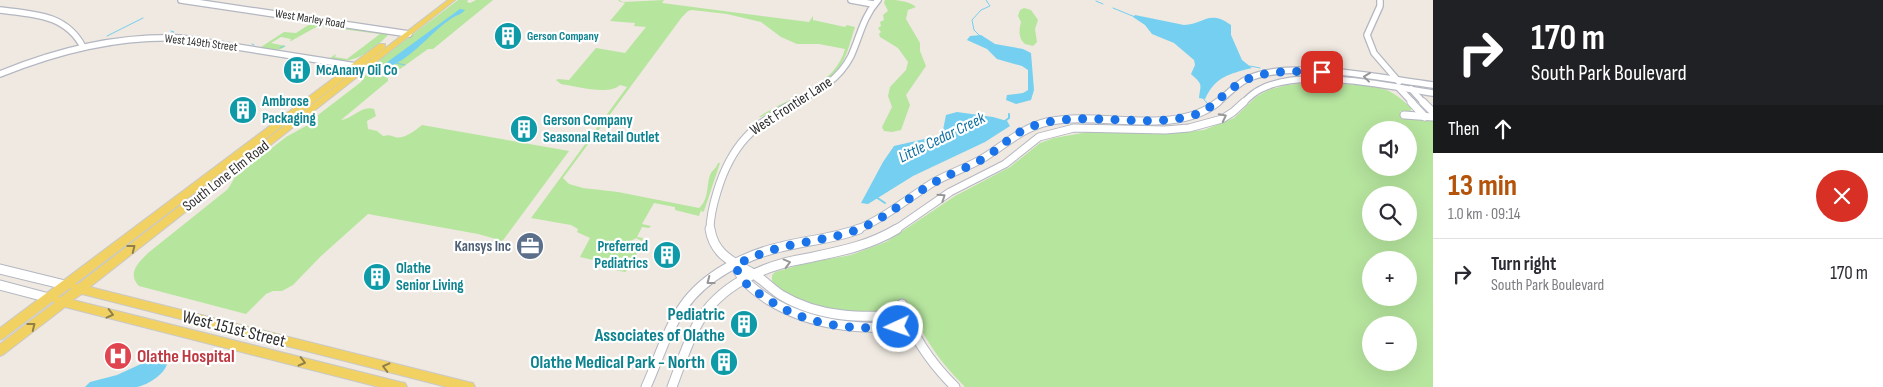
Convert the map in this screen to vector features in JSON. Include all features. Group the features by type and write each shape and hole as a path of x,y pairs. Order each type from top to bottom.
{"main road":[{"name":"South Lone Elm Road","path":"0,351 404,33 443,0"},
{"name":"South Lone Elm Road","path":"0,335 356,66 452,0"},
{"name":"West 151st Street","path":"65,286 468,387"},
{"name":"West 151st Street","path":"49,298 400,387"},
{"path":"400,387 411,373"}],"street":[{"name":"West Marley Road","path":"181,0 404,33"},
{"path":"851,0 875,2"},
{"path":"1380,0 1380,6 1367,35 1374,53 1425,117"},
{"name":"West Frontier Lane","path":"735,265 716,246 709,225 710,211 728,160 754,128 780,110 827,85 842,71 864,16 875,2"},
{"path":"0,10 42,16 65,23 77,32 83,47"},
{"name":"West 149th Street","path":"0,74 35,61 83,47 134,39 172,38 356,66"},
{"path":"646,387 675,320 682,310 705,285 735,265 756,255 778,248 845,234 881,218 935,182 986,156 1013,136 1043,124 1080,118 1147,121 1180,118 1210,108 1236,85 1264,74 1312,72 1433,92"},
{"path":"672,387 697,326 704,314 725,292 754,273 800,259 858,248 876,241 956,188 1005,163 1033,141 1055,133 1083,128 1166,130 1211,123 1230,114 1255,91 1275,83 1328,80 1399,85 1433,85"},
{"path":"1412,90 1433,112"},
{"path":"1404,115 1433,117"},
{"path":"1180,118 1194,127"},
{"path":"1043,124 1055,133"},
{"path":"735,265 754,273 780,295 814,311 860,317 905,315"},
{"path":"735,265 742,281 775,304 813,321 854,328 910,326"},
{"name":"West 151st Street","path":"0,269 65,286"},
{"name":"West 151st Street","path":"0,285 49,298"},
{"path":"902,304 910,326 930,360 955,387"}],"green space":[{"path":"458,0 468,0 467,2 470,3 476,0 493,0 433,49 428,49 400,69 379,64 378,61"},
{"path":"664,0 662,3 809,22 813,16 813,20 845,27 847,25 855,27 846,55 836,71 817,87 759,117 821,82 840,62 845,49 819,44 797,44 781,37 761,22 727,14 692,10 682,17 563,178 569,184 583,188 618,192 699,208 705,200 709,177 718,163 720,163 704,211 702,212 701,210 699,216 675,210 675,207 654,203 642,224 651,226 649,228 642,227 637,237 643,238 642,241 636,238 631,241 634,243 649,243 648,245 641,244 634,259 640,261 639,263 632,262 630,268 625,272 601,267 602,262 580,257 590,238 577,232 578,229 571,225 531,218 627,87 620,85 608,90 600,90 561,84 556,80 569,80 596,48 625,53 646,27 634,26 635,23 610,21 625,3 618,1 623,2"},
{"path":"885,0 897,0 916,7 908,10 906,19 920,43 920,51 926,66 906,95 910,105 901,130 892,132 884,131 882,127 892,107 888,96 890,87 906,70 908,62 898,48 880,37 879,34 881,32 878,28 881,26 880,22 884,20 883,15 888,11 884,3"},
{"path":"1024,8 1031,10 1038,20 1035,29 1037,42 1033,46 1025,44 1020,37 1021,22 1018,16 1020,10"},
{"path":"313,22 389,34 370,51 346,61 330,58 336,54 335,57 347,59 380,34 318,26 291,41 291,39 281,37 271,43 286,46 280,49 270,50 261,47 284,32 296,33"},
{"path":"367,73 388,78 388,81 341,120 369,108 374,109 376,116 367,121 368,129 377,131 383,136 402,137 422,125 569,151 501,243 496,239 478,234 368,214 320,257 293,285 282,291 273,291 266,294 246,314 139,286 134,277 135,268 148,253 228,189 235,177 286,137 306,126 318,126 318,115 361,82"},
{"path":"1306,83 1362,85 1389,91 1395,95 1411,108 1411,111 1400,111 1405,117 1433,120 1433,387 965,387 926,338 910,304 894,303 893,308 888,312 857,314 811,305 780,291 772,281 772,275 775,272 807,263 851,255 886,242 955,196 1010,167 1040,143 1054,138 1094,131 1164,134 1204,130 1234,118 1256,97 1268,90"}],"water":[{"path":"460,9 465,10 444,24 409,55 393,65 386,63"},
{"path":"1135,15 1184,25 1212,18 1223,20 1231,25 1231,35 1242,60 1252,68 1224,77 1214,85 1205,99 1199,98 1200,85 1198,80 1191,74 1195,65 1194,60 1174,43 1152,34 1145,25 1133,17"},
{"path":"981,35 995,44 1023,49 1031,53 1034,90 1031,100 1016,104 1006,100 1007,95 1023,93 1028,90 1028,70 1022,66 997,59 987,49 967,40 970,36"},
{"path":"957,112 993,117 1007,121 1010,126 985,142 913,176 868,204 861,203 883,162 894,146 942,135 946,115"},
{"path":"154,358 167,360 167,365 157,377 147,384 137,387 85,387 90,382 117,375"}],"waterway":[{"name":"Little Cedar Creek","path":"980,36 974,30 972,20 981,10 990,6 986,0"},
{"path":"1096,1 1103,4"},
{"path":"1113,8 1135,17"},
{"path":"107,36 143,18"},
{"path":"171,31 174,32 172,32"},
{"path":"280,48 284,46"},
{"path":"396,63 405,65"},
{"path":"1250,66 1260,68"},
{"path":"1202,97 1207,103"},
{"name":"Little Cedar Creek","path":"1005,121 1009,118 1009,114"},
{"name":"Little Cedar Creek","path":"876,197 885,203"}],"place":[{"name":"Gerson Company","path":"508,36"},
{"name":"McAnany Oil Co","path":"297,70"},
{"name":"Ambrose Packaging","path":"243,110"},
{"name":"Gerson Company Seasonal Retail Outlet","path":"524,129"},
{"name":"Kansys Inc","path":"530,246"},
{"name":"Preferred Pediatrics","path":"667,255"},
{"name":"Olathe Senior Living","path":"377,277"},
{"name":"Pediatric Associates of Olathe","path":"744,324"},
{"name":"Olathe Hospital","path":"118,356"},
{"name":"Olathe Medical Park - North","path":"724,362"}],"route":[{"path":"898,327 854,328 813,321 788,311 755,291 742,281 735,265 756,255 778,248 816,241 858,230 881,218 935,182 980,160 1007,139 1033,126 1080,118 1147,121 1189,116 1210,108 1241,82 1254,77 1286,72 1322,72"}]}
